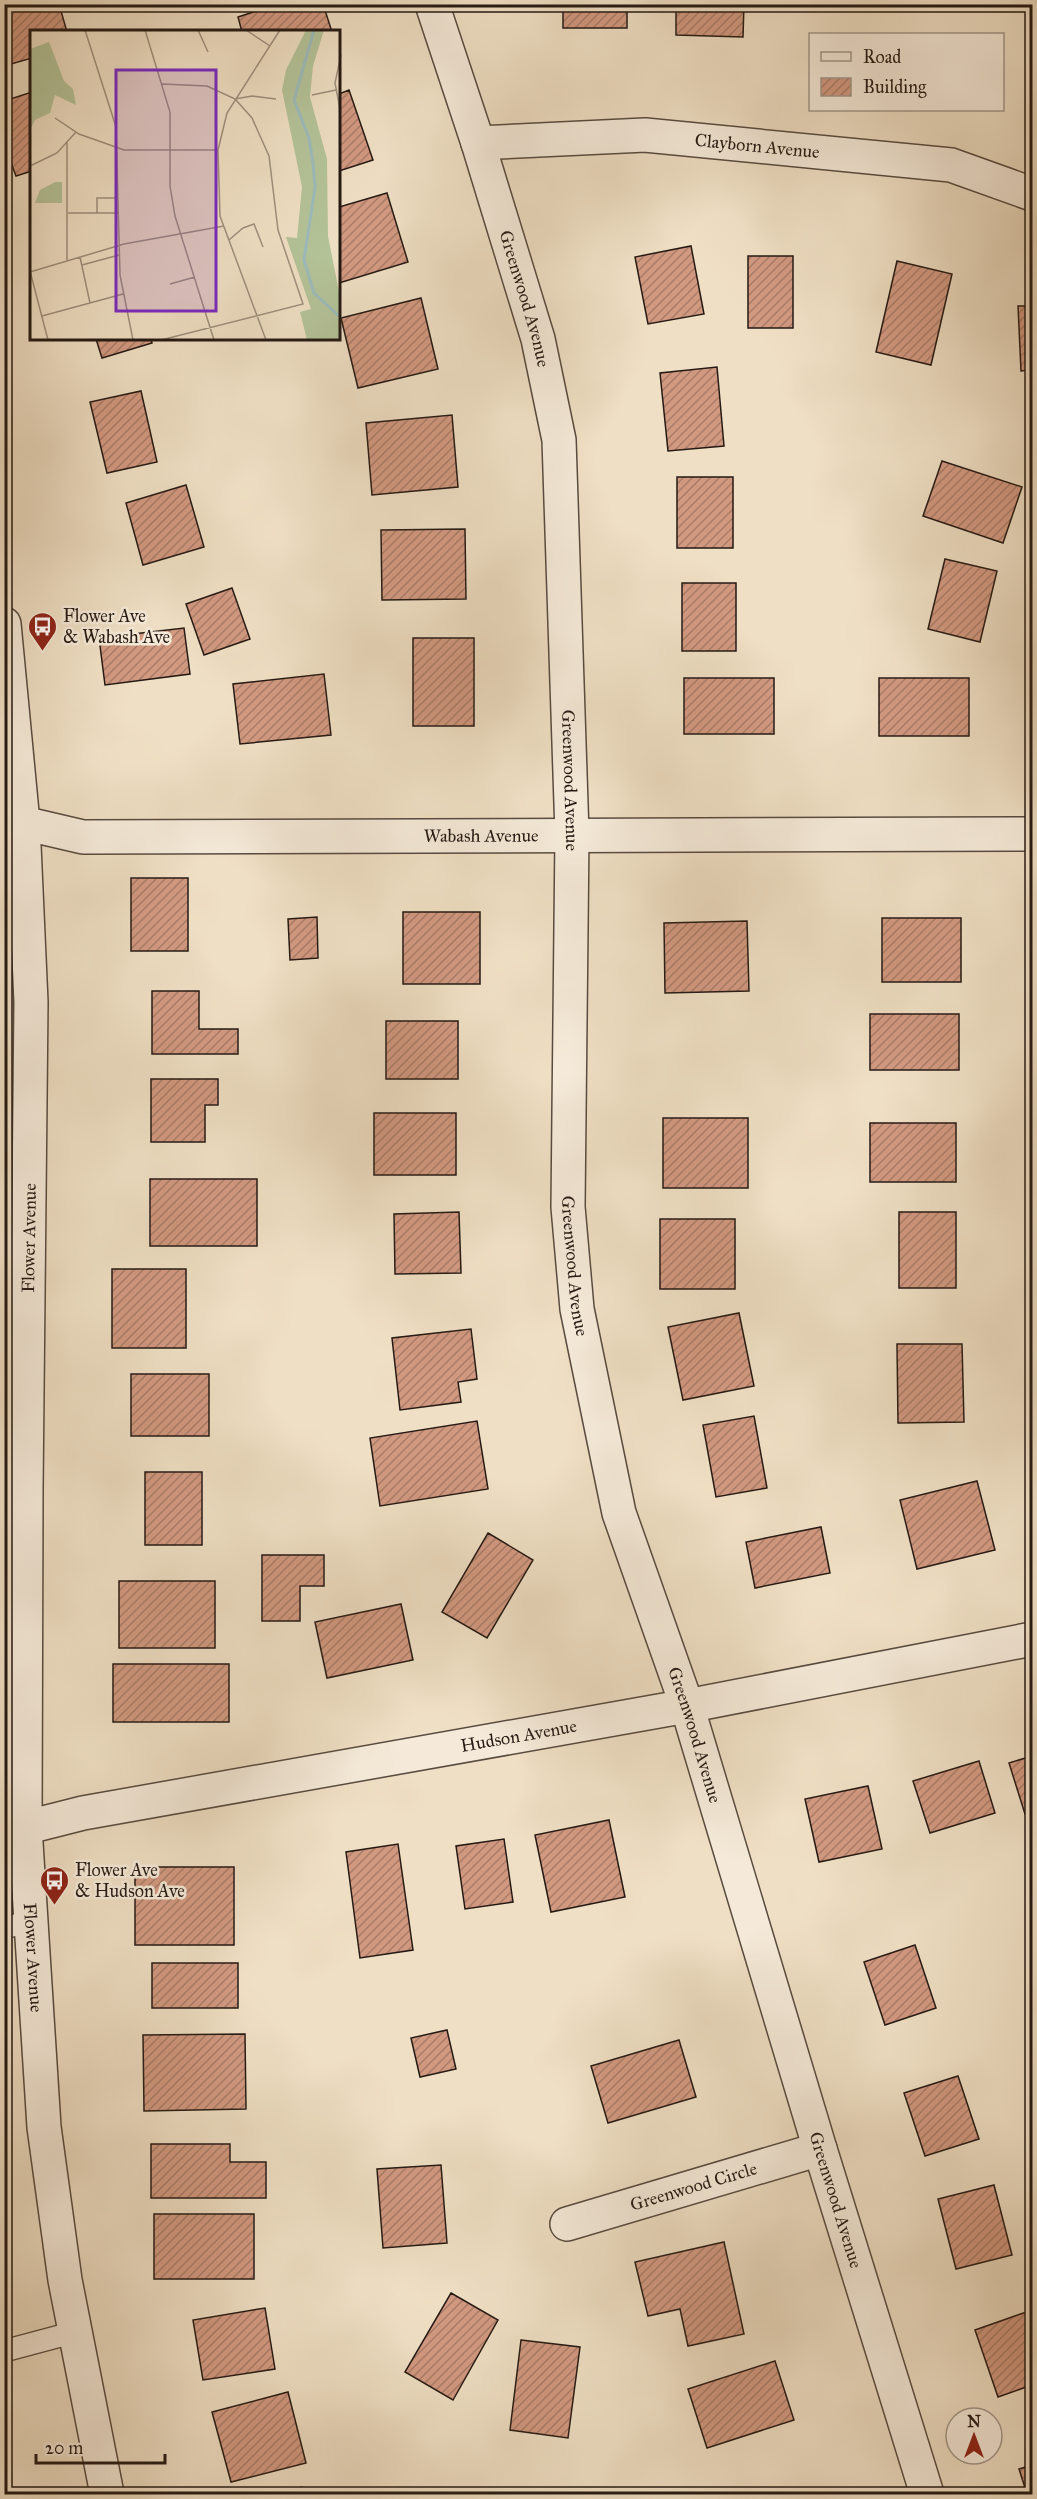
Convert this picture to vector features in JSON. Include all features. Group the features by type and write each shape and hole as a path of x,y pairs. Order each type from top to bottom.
{"street":[{"name":"Greenwood Avenue","path":"432,4 478,143 538,339 559,440 572,834 568,1207 577,1309 619,1513 687,1706 820,2149 927,2494"},
{"name":"Clayborn Avenue","path":"478,143 645,135 951,165 1032,194"},
{"name":"Flower Avenue","path":"4,624 14,819 31,1002 16,1335 15,1830 18,1925 65,2280 107,2494"},
{"name":"Wabash Avenue","path":"14,819 83,837 1032,834"},
{"name":"Hudson Avenue","path":"15,1830 83,1813 687,1706 1032,1639"},
{"name":"Greenwood Circle","path":"567,2224 820,2149"}],"lane":[{"path":"4,2351 75,2332"}],"building":[{"path":"4,4 59,4 66,30 30,30 30,59 4,66"},
{"path":"278,4 323,4 331,30 241,30 238,17"},
{"path":"563,4 627,4 627,28 563,28"},
{"path":"676,4 744,4 743,37 676,35"},
{"path":"349,90 373,160 340,171 340,94"},
{"path":"30,93 30,172 16,176 4,144 4,101"},
{"path":"387,193 408,262 340,283 340,207"},
{"path":"691,246 704,314 648,324 635,257"},
{"path":"748,256 793,256 793,328 748,328"},
{"path":"897,261 952,274 931,365 876,352"},
{"path":"421,298 438,369 358,388 341,318"},
{"path":"1018,306 1032,306 1032,370 1021,371"},
{"path":"96,340 151,340 152,343 102,358"},
{"path":"717,367 724,446 668,451 660,373"},
{"path":"141,391 157,462 107,473 90,402"},
{"path":"452,415 458,487 372,495 366,423"},
{"path":"942,461 1022,487 1003,543 923,516"},
{"path":"677,477 733,477 733,548 677,548"},
{"path":"186,485 204,547 143,565 126,503"},
{"path":"465,529 466,599 382,600 381,530"},
{"path":"945,559 997,571 980,642 928,629"},
{"path":"682,583 736,583 736,651 682,651"},
{"path":"232,588 250,639 204,655 186,604"},
{"path":"184,628 190,674 105,685 99,638"},
{"path":"413,638 474,638 474,726 413,726"},
{"path":"324,674 331,735 240,744 233,684"},
{"path":"684,678 774,678 774,734 684,734"},
{"path":"879,678 969,678 969,736 879,736"},
{"path":"131,878 188,878 188,951 131,951"},
{"path":"403,912 480,912 480,984 403,984"},
{"path":"317,917 318,958 290,960 288,919"},
{"path":"882,918 961,918 961,982 882,982"},
{"path":"747,921 749,991 665,993 664,923"},
{"path":"152,991 199,991 199,1029 238,1029 238,1054 152,1054"},
{"path":"870,1014 959,1014 959,1070 870,1070"},
{"path":"386,1021 458,1021 458,1079 386,1079"},
{"path":"151,1079 218,1079 218,1105 205,1105 205,1142 151,1142"},
{"path":"374,1113 456,1113 456,1175 374,1175"},
{"path":"663,1118 748,1118 748,1188 663,1188"},
{"path":"870,1123 956,1123 956,1182 870,1182"},
{"path":"150,1179 257,1179 257,1246 150,1246"},
{"path":"459,1212 461,1273 395,1274 394,1214"},
{"path":"899,1212 956,1212 956,1288 899,1288"},
{"path":"660,1219 735,1219 735,1289 660,1289"},
{"path":"112,1269 186,1269 186,1348 112,1348"},
{"path":"739,1313 754,1386 683,1400 668,1327"},
{"path":"471,1329 477,1379 458,1382 461,1402 400,1410 392,1338"},
{"path":"897,1344 962,1344 964,1422 898,1423"},
{"path":"131,1374 209,1374 209,1436 131,1436"},
{"path":"754,1416 767,1488 716,1497 703,1425"},
{"path":"477,1421 488,1489 380,1506 370,1438"},
{"path":"145,1472 202,1472 202,1545 145,1545"},
{"path":"977,1481 995,1550 917,1569 900,1500"},
{"path":"821,1527 830,1573 755,1588 746,1542"},
{"path":"488,1533 533,1560 487,1638 442,1612"},
{"path":"262,1555 324,1555 324,1586 300,1586 300,1621 262,1621"},
{"path":"119,1581 215,1581 215,1648 119,1648"},
{"path":"401,1604 413,1660 327,1678 315,1622"},
{"path":"113,1664 229,1664 229,1722 113,1722"},
{"path":"1032,1756 1032,1812 1025,1814 1009,1763"},
{"path":"979,1761 995,1813 930,1833 913,1781"},
{"path":"868,1786 882,1849 819,1862 805,1799"},
{"path":"609,1820 625,1897 551,1912 535,1835"},
{"path":"504,1839 513,1902 465,1909 456,1846"},
{"path":"398,1844 413,1950 360,1958 346,1852"},
{"path":"135,1867 234,1867 234,1945 135,1945"},
{"path":"915,1945 936,2008 885,2025 864,1962"},
{"path":"152,1963 238,1963 238,2008 152,2008"},
{"path":"447,2030 456,2069 420,2077 411,2038"},
{"path":"245,2034 246,2109 144,2111 143,2035"},
{"path":"679,2040 696,2097 608,2123 591,2066"},
{"path":"958,2076 979,2139 925,2156 904,2093"},
{"path":"151,2144 230,2144 230,2162 266,2162 266,2198 151,2198"},
{"path":"441,2165 447,2243 383,2248 377,2169"},
{"path":"994,2185 1012,2255 956,2269 938,2199"},
{"path":"154,2214 254,2214 254,2279 154,2279"},
{"path":"724,2242 744,2334 688,2346 680,2309 648,2316 635,2262"},
{"path":"451,2293 498,2320 453,2400 405,2372"},
{"path":"265,2308 275,2369 203,2380 193,2320"},
{"path":"1032,2310 1032,2385 998,2397 975,2330"},
{"path":"521,2340 580,2347 568,2438 510,2430"},
{"path":"775,2361 794,2420 707,2448 688,2389"},
{"path":"288,2392 306,2463 231,2482 212,2412"},
{"path":"1032,2465 1032,2494 1027,2494 1019,2469"},
{"path":"302,2487 304,2494 262,2494"}],"place":[{"name":"Flower Ave & Wabash Ave","path":"42,652"},
{"name":"Flower Ave & Hudson Ave","path":"54,1906"}]}
